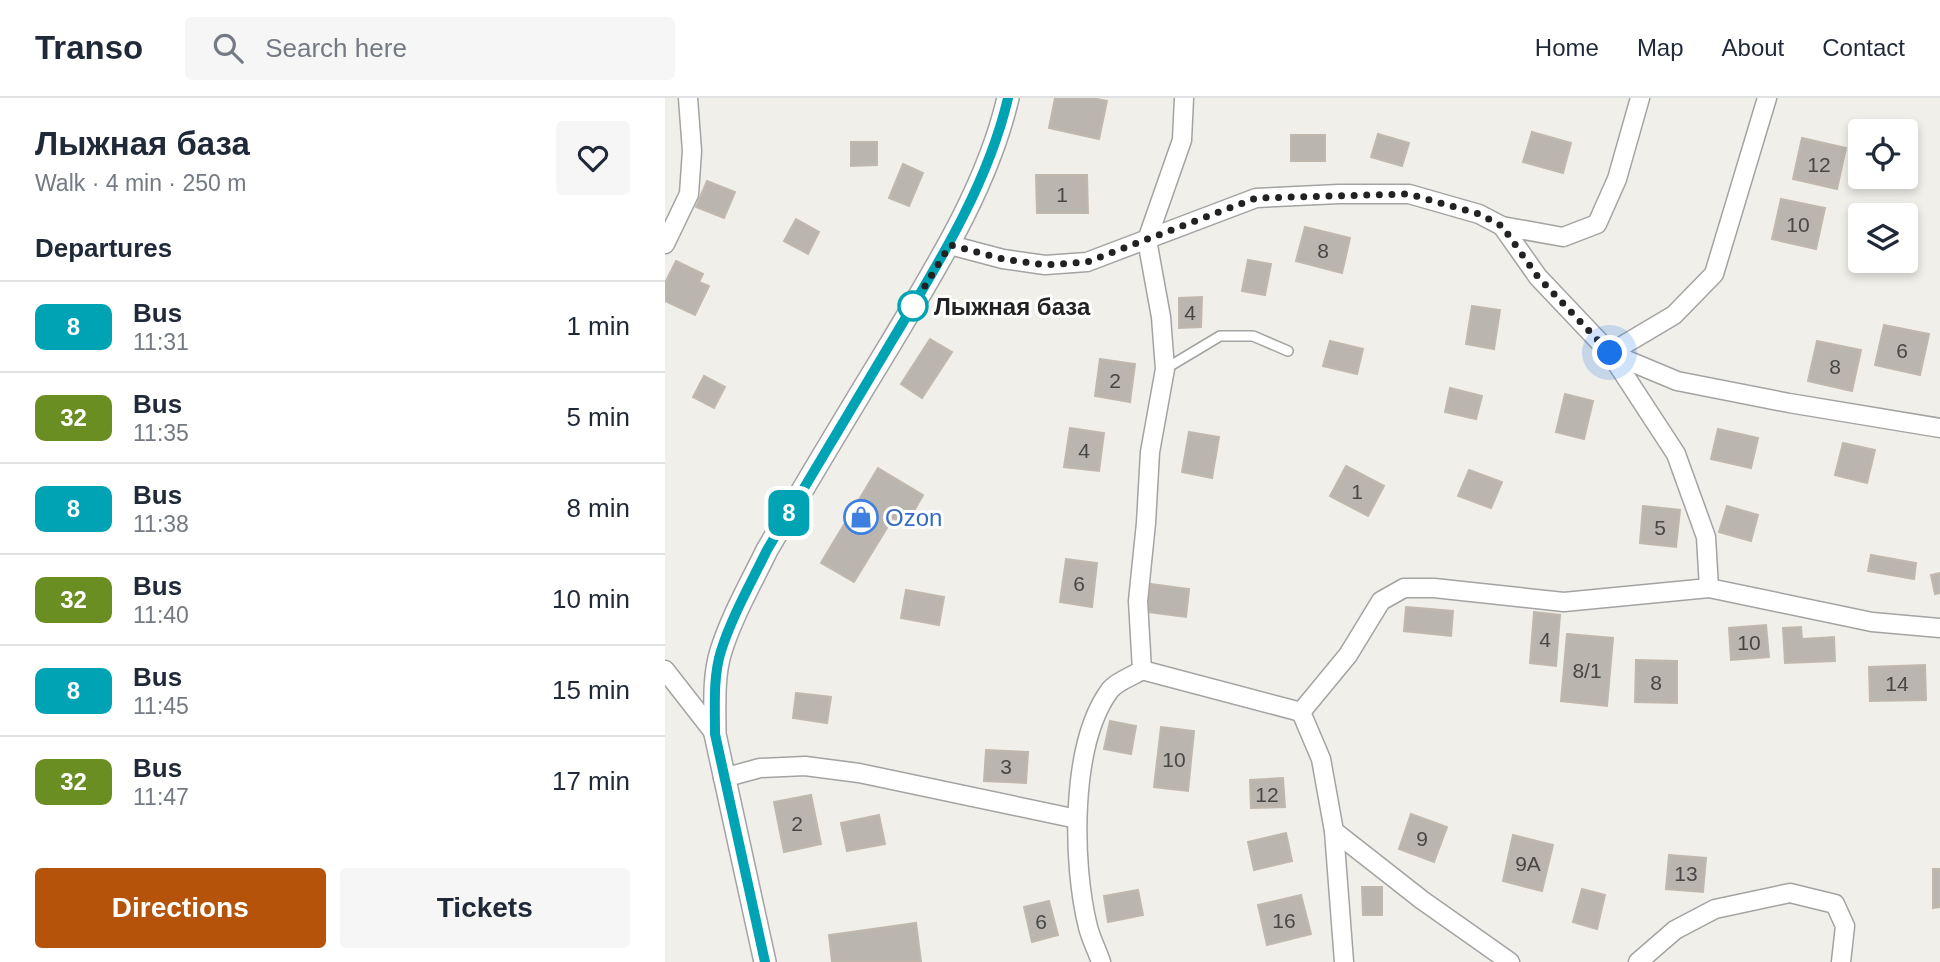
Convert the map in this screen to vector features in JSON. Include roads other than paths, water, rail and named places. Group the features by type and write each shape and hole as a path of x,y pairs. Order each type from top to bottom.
{"street":[{"path":"665,244 689,194 692,151 688,98"},
{"path":"765,962 715,734 715,698 721,653 743,598 767,550 950,245 1004,117 1008,98"},
{"path":"1142,670 1138,601 1150,452 1165,369 1161,317 1147,240 1182,140 1184,98"},
{"path":"950,245 1003,259 1045,265 1087,262 1256,198 1339,194 1409,194 1479,214 1502,226 1563,237 1597,224 1617,179 1640,98"},
{"path":"1610,353 1674,315 1714,274 1767,98"},
{"path":"1502,226 1538,277 1610,353 1676,454 1706,537 1709,588"},
{"path":"1610,353 1677,381 1940,428"},
{"path":"1301,712 1348,655 1381,601 1404,587 1564,602 1709,588 1872,622 1940,628"},
{"path":"665,670 715,734"},
{"path":"1101,962 1088,928 1079,875 1077,819 1081,771 1094,717 1112,687 1142,670 1301,712"},
{"path":"1301,712 1321,759 1334,831 1345,962"},
{"path":"723,778 760,768 805,766 859,773 1077,819"},
{"path":"1334,831 1422,900 1510,962"},
{"path":"1638,962 1675,930 1715,909 1790,893 1835,904 1845,926 1841,962"}],"lane":[{"path":"1165,369 1220,336 1253,336 1288,351"}],"place":[{"name":"Лыжная база","path":"913,306"},
{"name":"Ozon","path":"861,517"}]}
